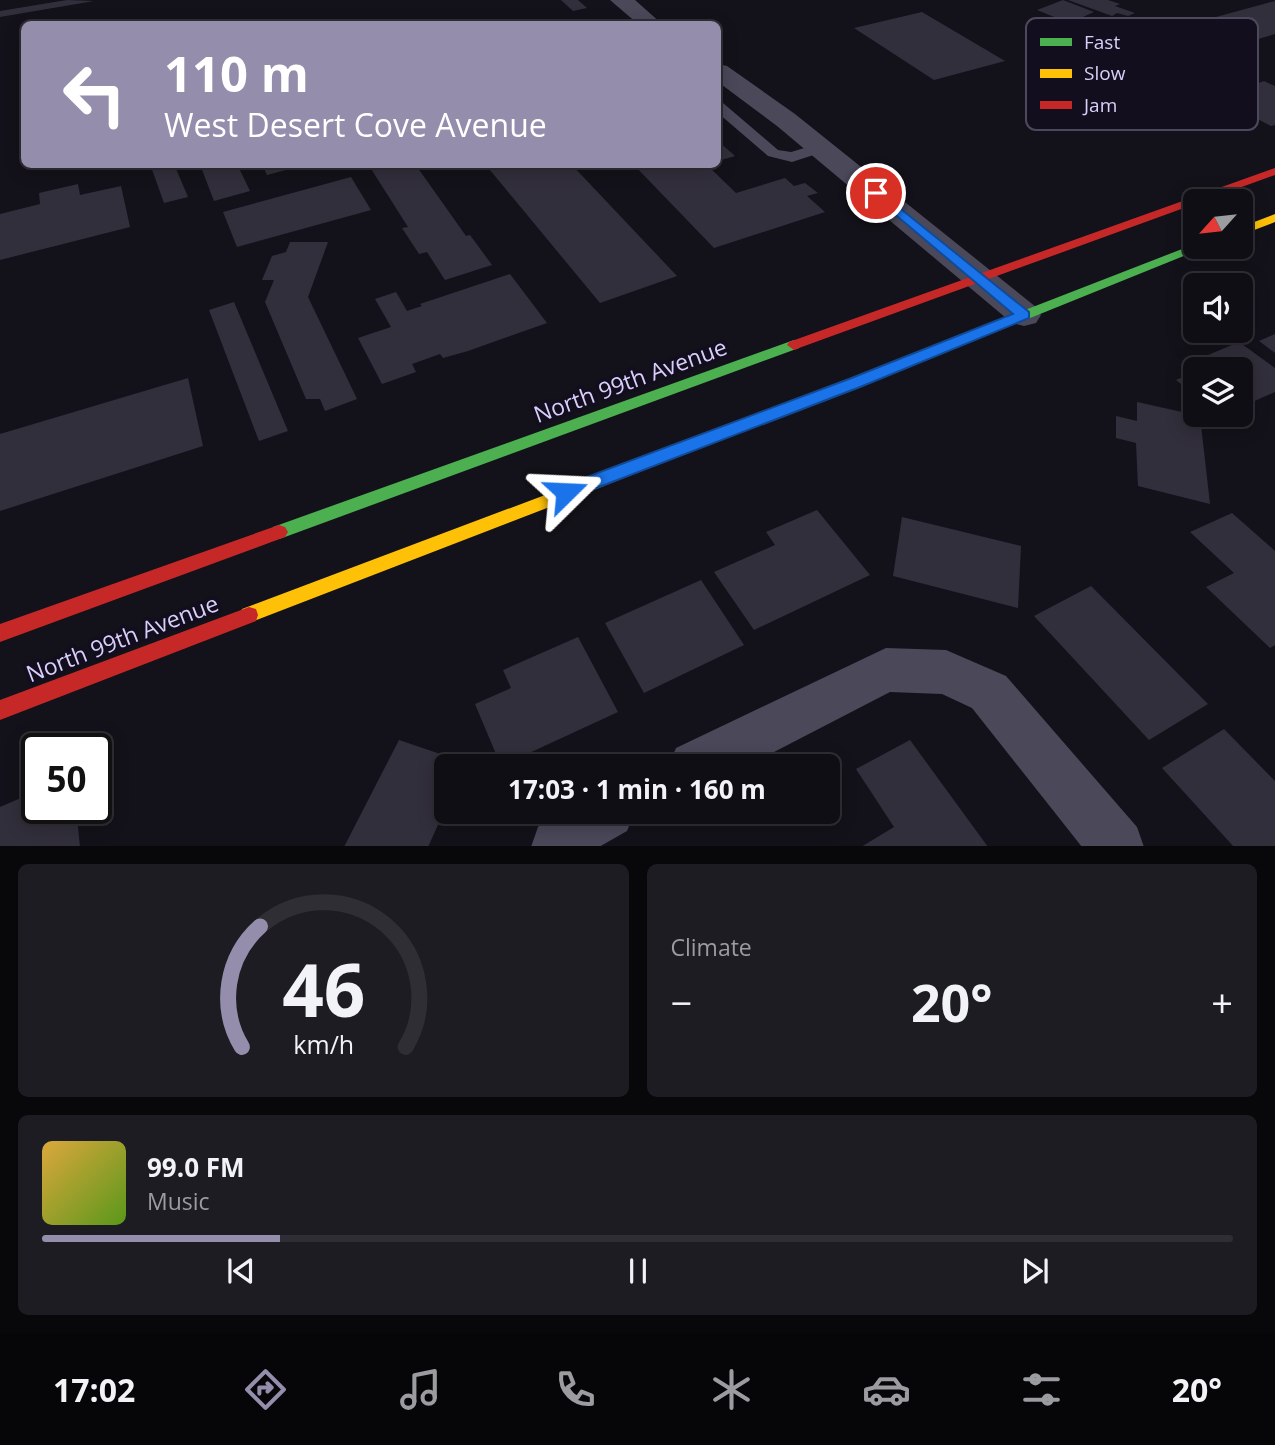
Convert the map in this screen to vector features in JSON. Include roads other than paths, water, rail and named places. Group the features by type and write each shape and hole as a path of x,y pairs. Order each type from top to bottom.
{"main road":[{"name":"North 99th Avenue","path":"0,633 633,409 1275,171"},
{"path":"1253,226 1275,218"},
{"name":"North 99th Avenue","path":"0,710 663,449 1183,254"}],"street":[{"path":"621,0 647,21"},
{"path":"722,87 821,148 1024,315"},
{"path":"718,754 886,670 946,672 989,692 1117,846"},
{"path":"558,846 573,831 586,824"}]}
